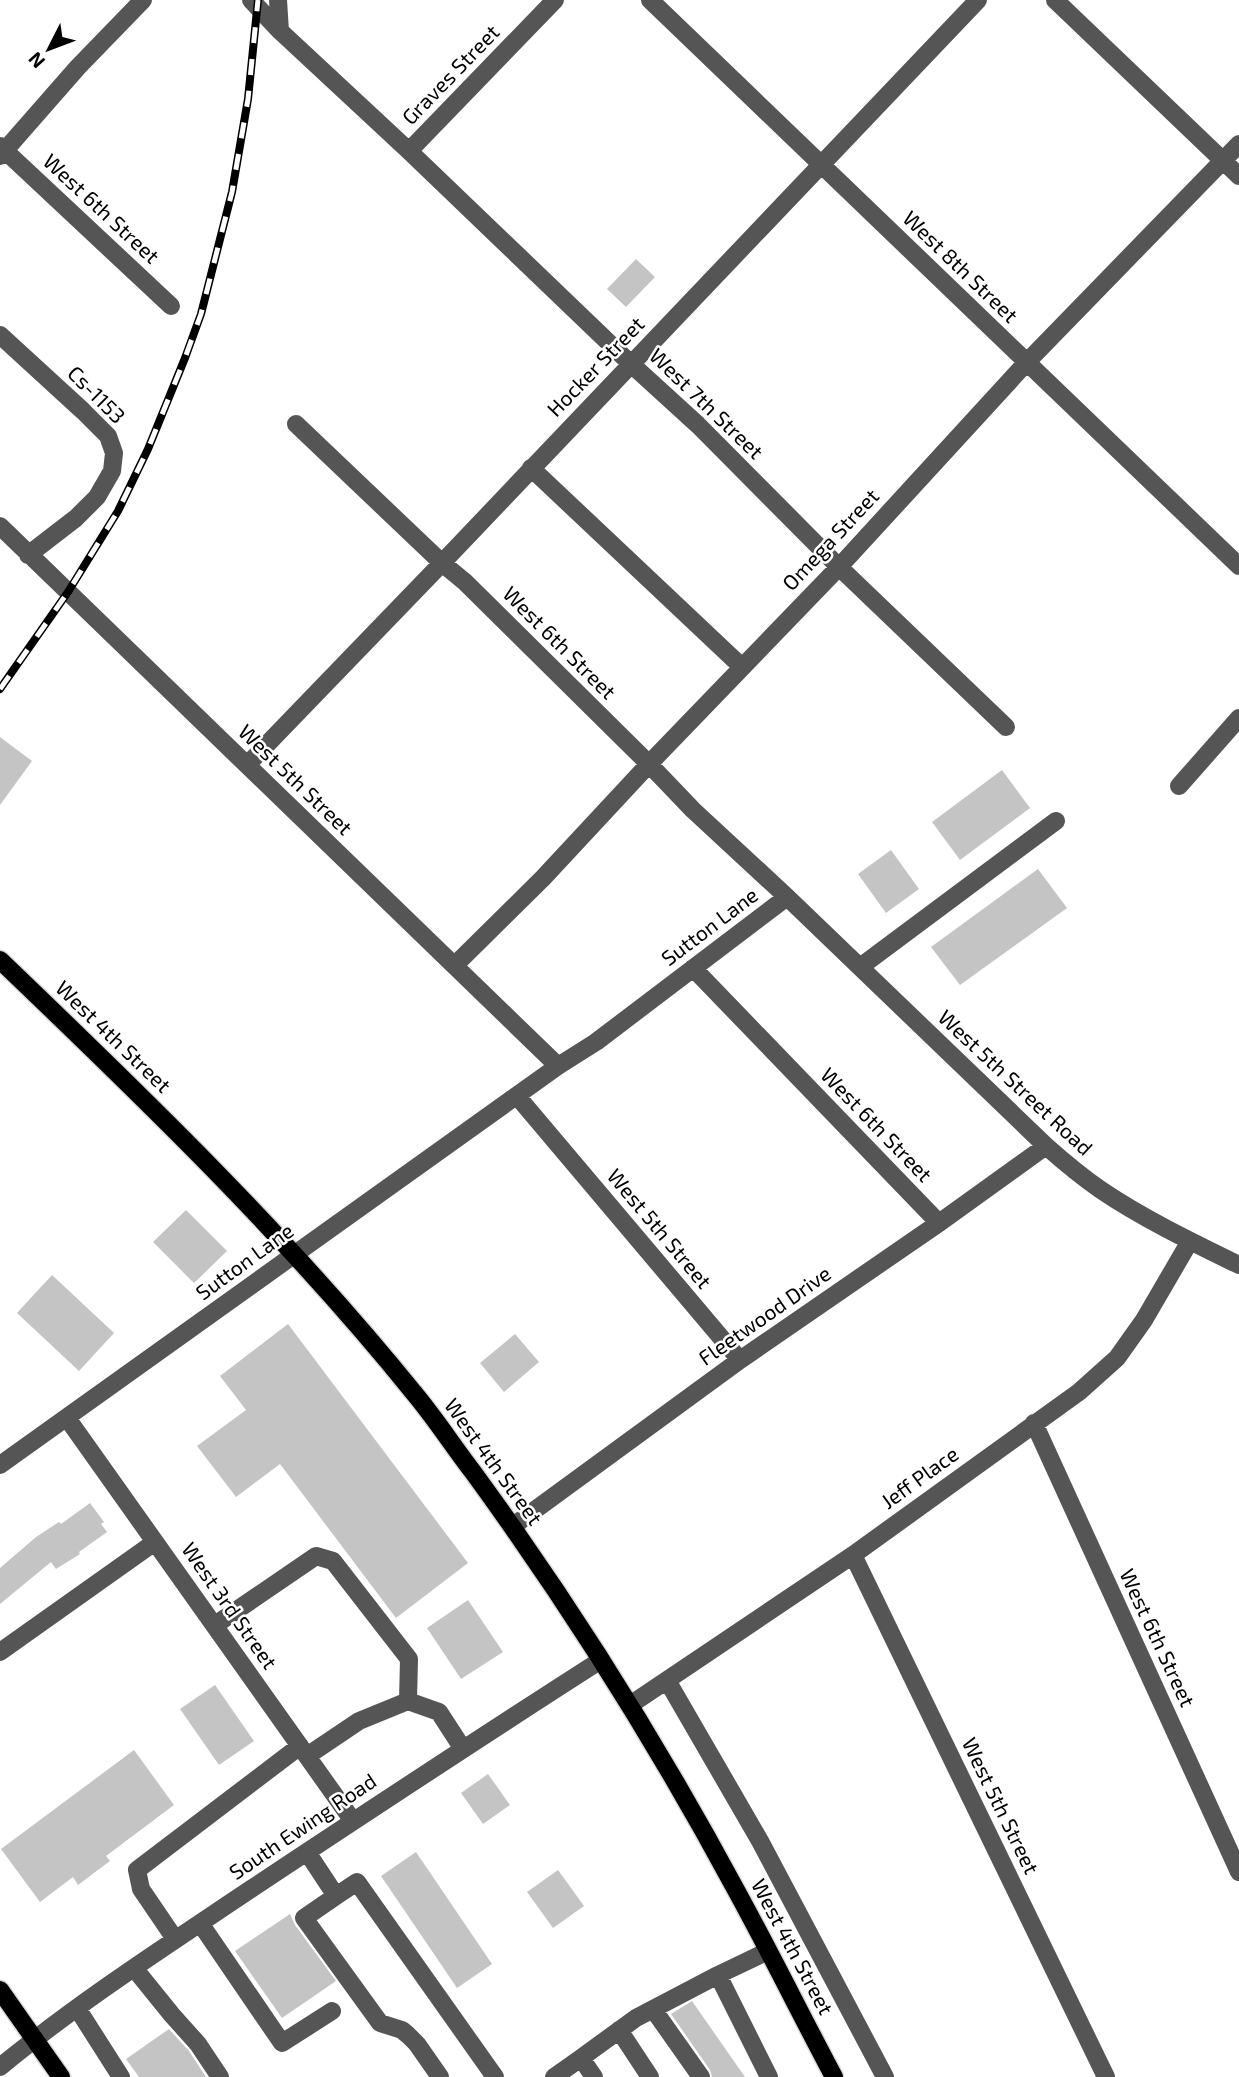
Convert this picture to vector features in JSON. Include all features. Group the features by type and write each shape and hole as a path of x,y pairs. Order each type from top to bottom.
{"main road":[{"name":"West 4th Street","path":"0,960 231,1186 295,1254 416,1395 513,1526 630,1705 736,1889 834,2077"},
{"path":"0,1990 61,2077"}],"street":[{"path":"2,151 143,0"},
{"name":"West 7th Street","path":"251,0 280,31 698,425 1006,727"},
{"path":"278,0 280,31"},
{"name":"Graves Street","path":"409,151 555,0"},
{"name":"West 8th Street","path":"649,0 1239,566"},
{"name":"Hocker Street","path":"247,765 978,0"},
{"path":"1055,0 1239,176"},
{"name":"Omega Street","path":"455,965 543,878 839,566 1027,362 1239,144"},
{"name":"West 6th Street","path":"2,151 171,306"},
{"name":"Cs-1153","path":"0,335 108,436 114,453 112,471 97,497 76,518 28,555"},
{"name":"West 6th Street","path":"296,424 475,592 693,810 787,897"},
{"path":"531,468 742,667"},
{"name":"West 5th Street","path":"0,526 558,1066"},
{"path":"1179,786 1239,718"},
{"path":"860,967 1056,821"},
{"name":"West 5th Street Road","path":"787,897 1077,1173 1104,1192 1239,1265"},
{"name":"Sutton Lane","path":"0,1465 558,1066 596,1042 787,897"},
{"name":"West 6th Street","path":"693,968 939,1223"},
{"name":"West 5th Street","path":"517,1096 740,1360"},
{"name":"Fleetwood Drive","path":"513,1526 740,1360 1046,1146"},
{"name":"Jeff Place","path":"630,1705 668,1682 853,1555 1079,1392 1117,1358 1144,1320 1191,1241"},
{"name":"West 3rd Street","path":"67,1418 354,1821"},
{"name":"West 6th Street","path":"1034,1423 1239,1872"},
{"path":"0,1652 155,1542"},
{"name":"West 5th Street","path":"853,1555 1106,2077"},
{"path":"215,1625 316,1556 333,1561 409,1659 408,1701"},
{"name":"South Ewing Road","path":"0,2067 34,2039 175,1939 601,1660"},
{"name":"West 4th Street","path":"668,1682 760,1841 885,2077"},
{"path":"175,1939 141,1889 137,1870 304,1751 359,1721 408,1701 439,1712 463,1749"},
{"path":"307,1852 336,1896"},
{"path":"440,2077 408,2035 402,2030 380,2023 304,1918 357,1882 495,2077"},
{"path":"200,1923 282,2043 332,2011"},
{"path":"554,2077 636,2018 768,1951"},
{"path":"134,1968 198,2044 220,2077"},
{"path":"718,1975 769,2077"},
{"path":"77,2008 121,2077"},
{"path":"653,2009 701,2077"},
{"path":"619,2030 650,2077"},
{"path":"581,2058 594,2077"}],"building":[{"path":"636,259 655,277 626,307 607,289"},
{"path":"0,737 32,761 0,805"},
{"path":"1002,770 1030,808 960,860 932,822"},
{"path":"891,850 919,889 886,913 858,874"},
{"path":"1038,869 1067,908 960,985 931,947"},
{"path":"186,1210 227,1251 194,1283 153,1242"},
{"path":"52,1275 114,1333 79,1371 17,1313"},
{"path":"288,1324 468,1563 396,1618 280,1464 236,1497 197,1446 246,1410 220,1376"},
{"path":"515,1334 539,1362 504,1392 480,1363"},
{"path":"90,1503 104,1522 101,1524 107,1532 56,1569 51,1562 0,1604 0,1568 36,1537 59,1522 61,1524"},
{"path":"468,1600 503,1652 461,1679 427,1628"},
{"path":"215,1685 254,1741 219,1765 180,1709"},
{"path":"134,1750 174,1805 106,1856 110,1861 78,1885 73,1877 40,1902 1,1849"},
{"path":"488,1774 510,1805 483,1824 461,1793"},
{"path":"416,1852 492,1964 457,1988 381,1876"},
{"path":"558,1870 584,1906 553,1928 527,1892"},
{"path":"290,1914 295,1925 336,1981 282,2018 235,1951"},
{"path":"692,2001 745,2077 712,2077 710,2070 671,2014"},
{"path":"169,2029 189,2051 206,2077 139,2077 126,2059"}],"railway":[{"path":"0,689 68,592 118,511 148,449 185,358 201,314 232,192 248,99 258,0"}]}
